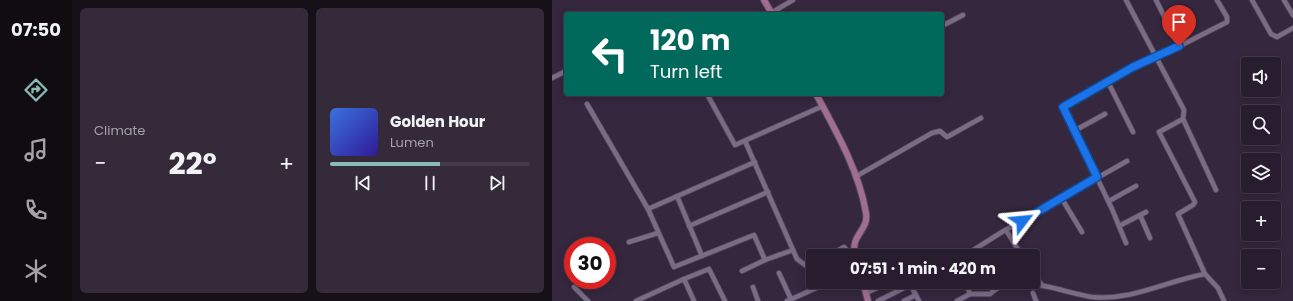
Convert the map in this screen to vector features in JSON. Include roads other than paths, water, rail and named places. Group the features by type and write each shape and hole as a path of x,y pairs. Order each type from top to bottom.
{"street":[{"path":"764,0 770,12"},
{"path":"773,12 793,0"},
{"path":"1126,0 1184,110 1183,119 1216,190"},
{"path":"1156,0 1179,46"},
{"path":"1126,242 1097,177 1063,107 1133,67 1156,58 1227,22 1227,17 1217,0"},
{"path":"1252,0 1272,34 1277,37 1293,28"},
{"path":"1284,0 1293,15"},
{"path":"944,25 963,15"},
{"path":"552,78 564,72"},
{"path":"1108,82 1133,132"},
{"path":"708,96 735,145 822,106"},
{"path":"817,96 847,156 866,214 866,220 854,242 854,249"},
{"path":"587,104 648,208 674,267 754,234 765,260"},
{"path":"1074,131 1106,114"},
{"path":"855,177 932,133 940,132 947,137 981,118"},
{"path":"1183,119 1161,130 1160,133 1195,202 1193,205 1178,214 1205,274 1218,288 1224,301"},
{"path":"745,141 797,260 806,266"},
{"path":"975,249 1127,160"},
{"path":"648,208 755,162"},
{"path":"1108,201 1136,186"},
{"path":"689,226 768,192"},
{"path":"677,196 702,256"},
{"path":"1062,198 1082,232"},
{"path":"1119,226 1146,212"},
{"path":"1140,215 1150,238"},
{"path":"1006,230 1018,249"},
{"path":"629,242 658,233"},
{"path":"742,271 765,260 793,250"},
{"path":"636,301 709,269 725,301"},
{"path":"779,273 789,300 814,289"},
{"path":"960,300 970,294 990,294 997,287 1025,283 1042,285 1072,293 1110,298 1137,294 1183,279 1205,274"},
{"path":"684,279 694,301"},
{"path":"752,287 758,301"},
{"path":"575,289 588,301"},
{"path":"865,289 868,301"},
{"path":"866,293 875,289"},
{"path":"878,301 899,289"},
{"path":"913,289 919,301"},
{"path":"968,289 970,294"},
{"path":"1033,293 1036,301"},
{"path":"904,301 916,295"}]}
